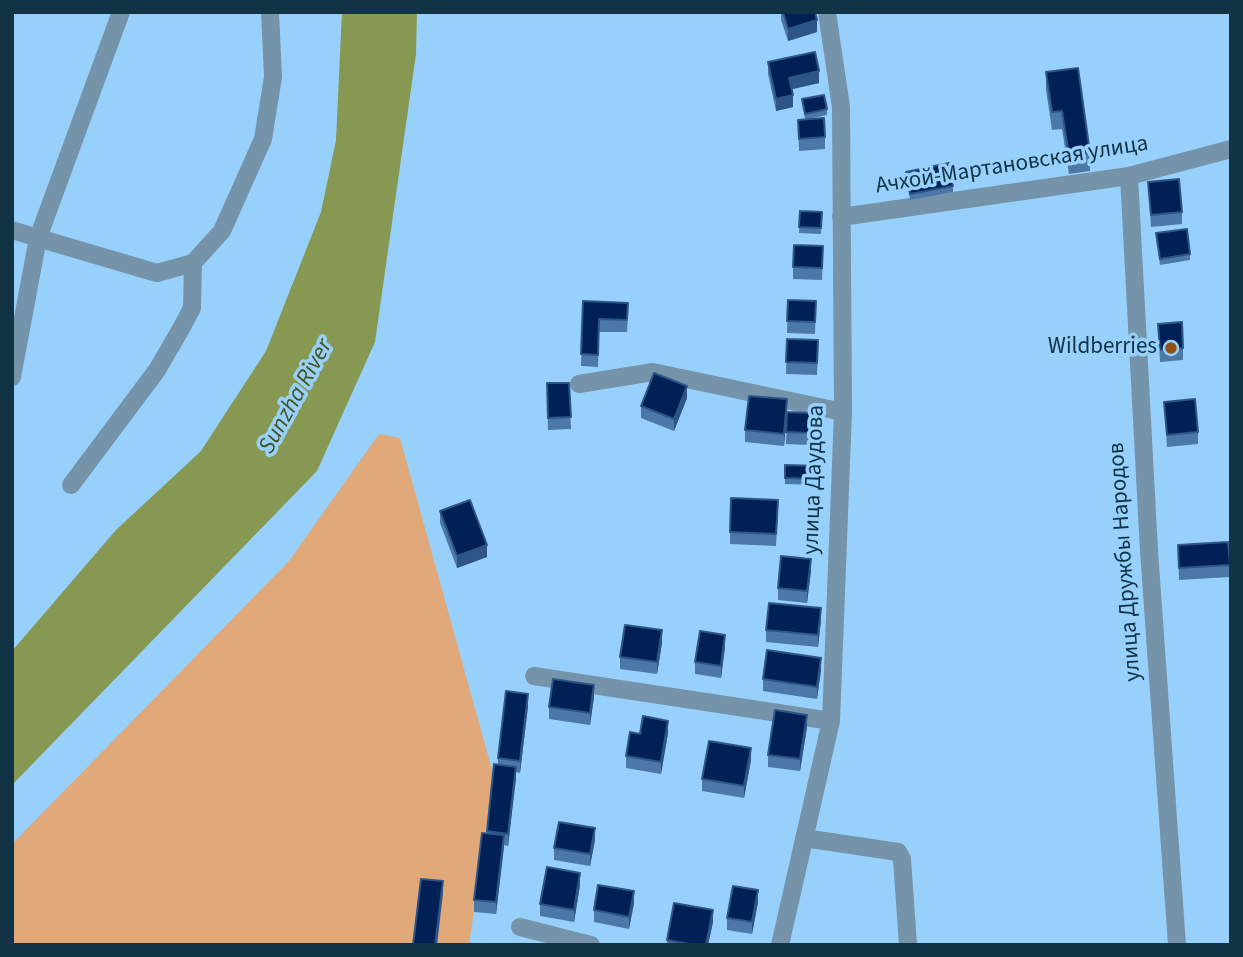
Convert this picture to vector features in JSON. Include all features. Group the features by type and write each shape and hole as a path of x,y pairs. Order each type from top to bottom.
{"street":[{"path":"12,377 38,238 121,12"},
{"path":"12,230 157,272 193,263 222,232 263,139 273,77 270,12"},
{"name":"улица Даудова","path":"780,945 831,721 843,412 841,107 827,12"},
{"name":"Ачхой-Мартановская улица","path":"841,217 1129,176 1231,149"},
{"name":"улица Дружбы Народов","path":"1129,176 1149,551 1177,945"},
{"path":"71,485 157,370 182,327 192,307 193,263"},
{"path":"579,383 653,372 843,412"},
{"path":"534,676 831,721"},
{"path":"804,838 898,852 902,859 908,945"},
{"path":"520,927 591,945"}],"shaded area":[{"path":"379,434 400,438 494,777 469,945 12,945 12,844 289,561"}],"water":[{"name":"Sunzha River","path":"342,12 417,12 416,54 375,342 317,471 12,785 12,651 116,530 201,451 266,351 321,212 336,140"}],"building":[{"path":"783,12 815,12 817,20 788,29"},
{"path":"815,52 819,71 789,78 793,95 776,99 768,62"},
{"path":"1078,68 1090,153 1069,156 1062,111 1052,112 1046,72"},
{"path":"824,95 827,109 805,114 802,99"},
{"path":"824,118 825,137 799,139 798,120"},
{"path":"949,163 953,186 910,194 906,172"},
{"path":"1179,179 1182,212 1151,215 1148,182"},
{"path":"800,211 822,212 821,228 799,227"},
{"path":"1187,229 1190,254 1160,259 1156,233"},
{"path":"794,245 823,246 822,268 793,267"},
{"path":"788,300 816,301 815,322 787,321"},
{"path":"583,301 628,303 627,320 599,319 598,355 581,354"},
{"path":"1182,322 1183,348 1160,350 1158,324"},
{"path":"787,339 818,340 817,363 786,362"},
{"path":"654,373 687,386 674,419 641,406"},
{"path":"547,383 569,383 571,417 548,418"},
{"path":"749,396 787,399 784,434 745,430"},
{"path":"1195,399 1198,432 1167,435 1164,402"},
{"path":"787,412 811,413 810,433 786,432"},
{"path":"785,465 818,466 818,479 785,478"},
{"path":"731,498 778,500 776,534 730,532"},
{"path":"470,500 487,545 457,556 440,511"},
{"path":"1228,542 1230,565 1179,568 1178,545"},
{"path":"781,556 811,559 807,591 778,588"},
{"path":"769,603 821,608 818,635 766,630"},
{"path":"625,625 662,630 657,662 620,657"},
{"path":"700,631 725,635 721,666 695,662"},
{"path":"767,650 821,658 817,687 763,679"},
{"path":"553,679 594,685 590,713 549,707"},
{"path":"506,691 528,694 520,761 498,758"},
{"path":"775,710 807,715 800,759 768,755"},
{"path":"643,716 668,721 661,762 626,756 630,732 640,734"},
{"path":"709,741 751,748 744,786 702,779"},
{"path":"494,764 516,767 508,834 487,831"},
{"path":"559,822 595,828 590,854 554,848"},
{"path":"482,833 504,835 496,902 474,900"},
{"path":"547,867 580,873 574,910 540,904"},
{"path":"421,879 443,881 435,945 413,945"},
{"path":"598,885 634,891 629,917 594,910"},
{"path":"733,886 758,890 752,922 727,918"},
{"path":"674,903 713,910 706,945 667,940"}],"place":[{"name":"Wildberries","path":"1171,348"}]}
